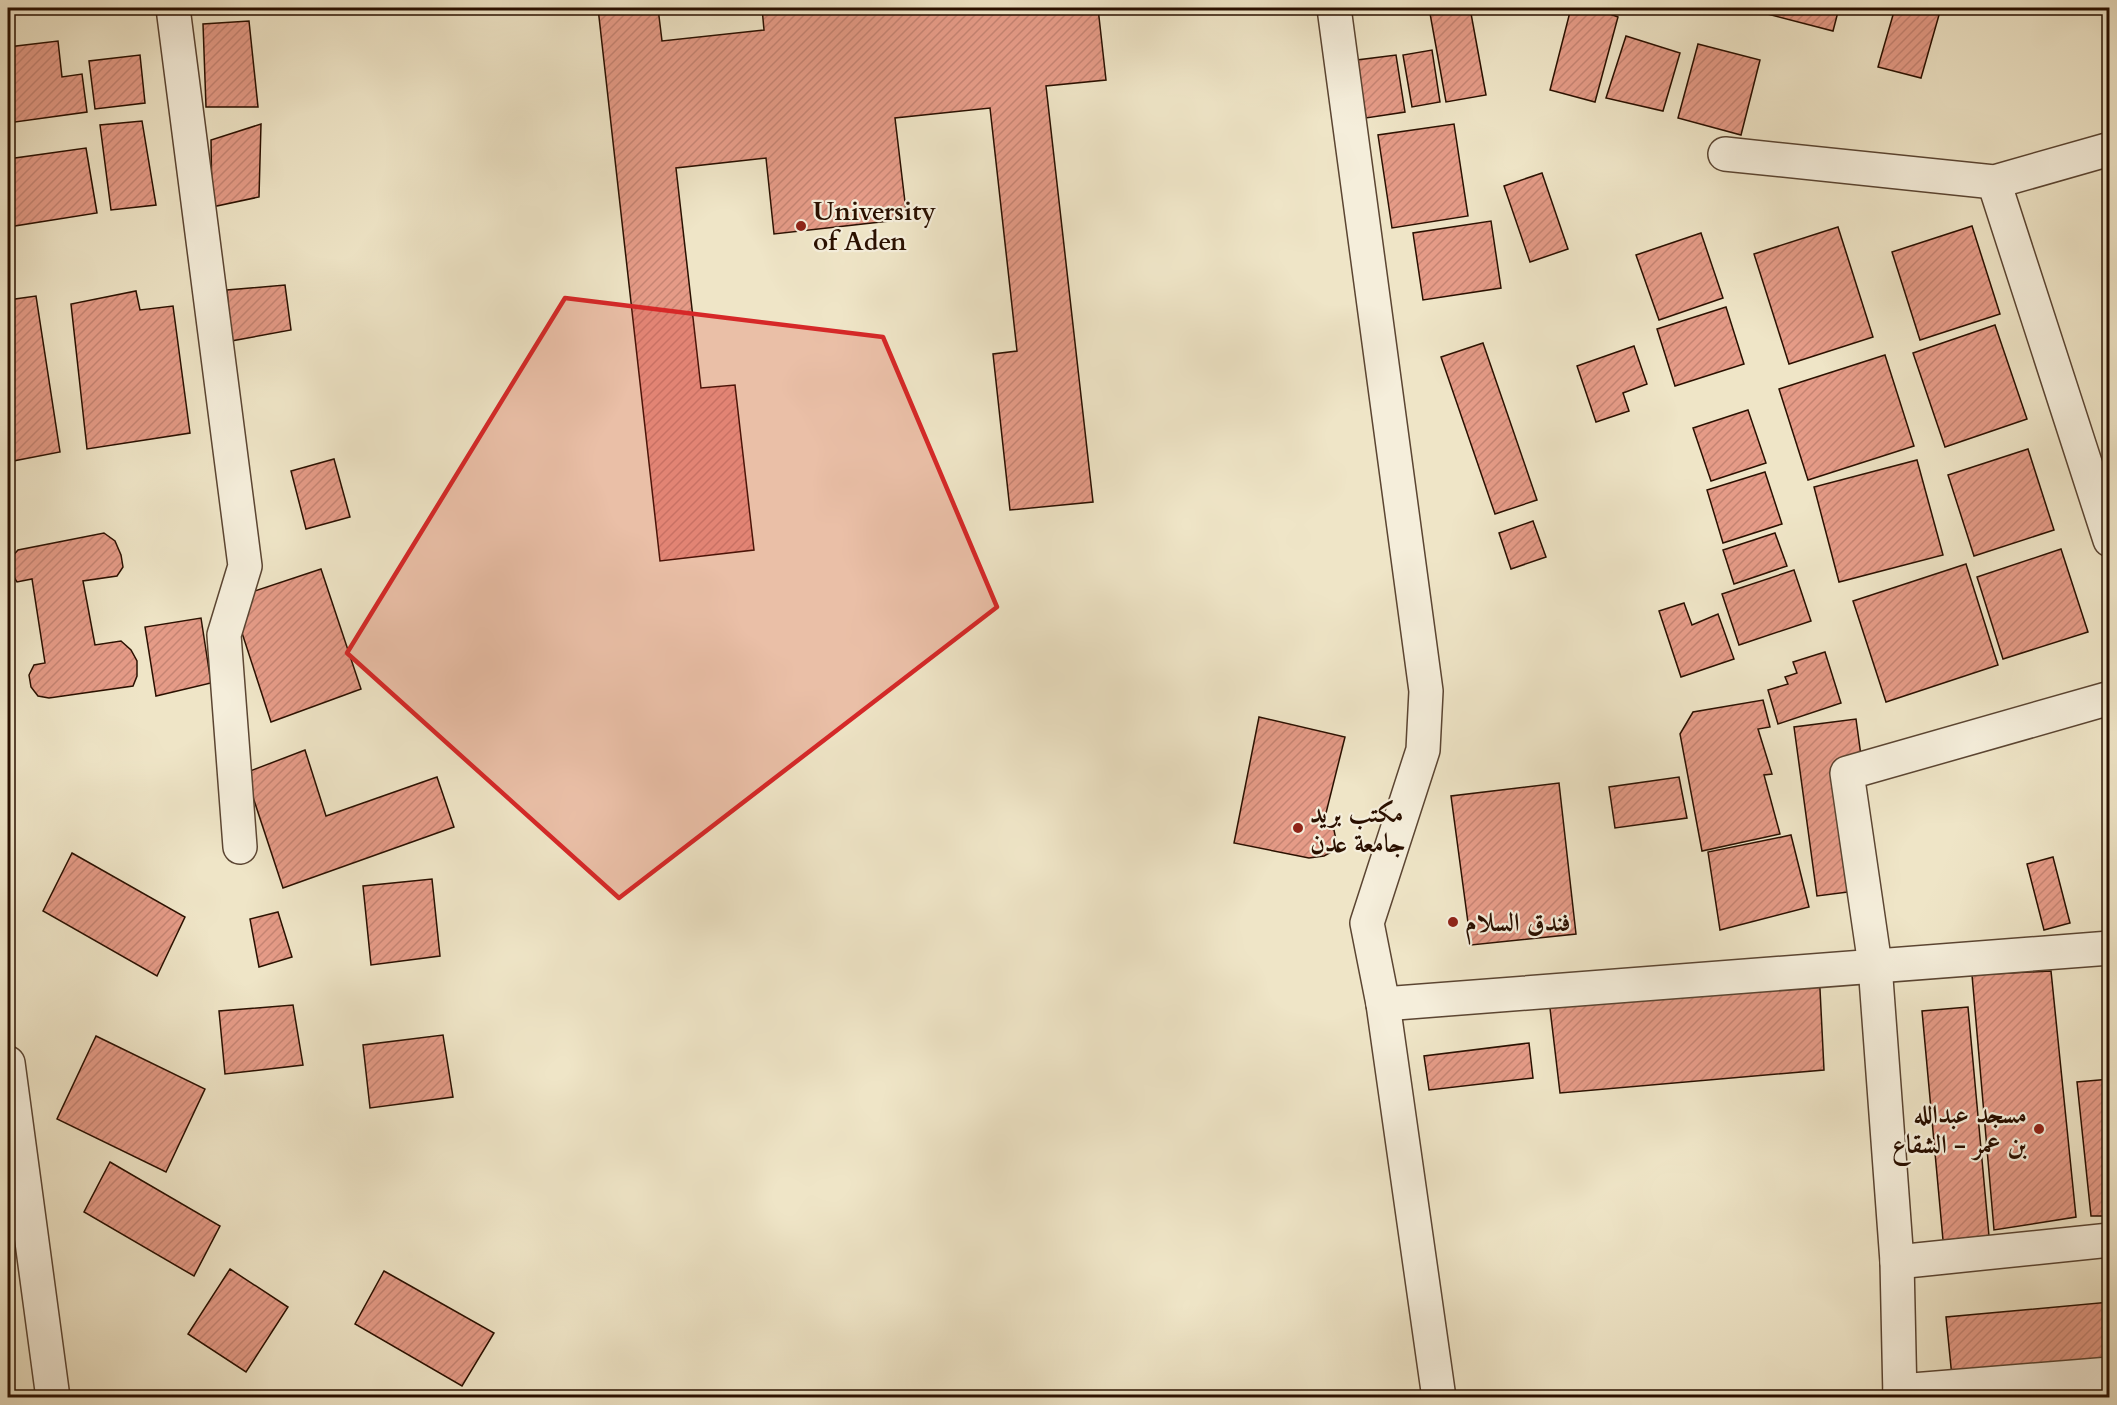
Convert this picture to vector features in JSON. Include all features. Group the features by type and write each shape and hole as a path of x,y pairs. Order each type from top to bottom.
{"street":[{"path":"173,8 245,567 224,635 240,847"},
{"path":"1334,8 1426,691 1423,750 1367,923 1383,1004 1439,1398"},
{"path":"1725,154 1994,182 2109,150"},
{"path":"1994,182 2109,540"},
{"path":"2109,698 1847,773 1875,965 1897,1262 1900,1394 2109,1374"},
{"path":"1383,1004 2109,948"},
{"path":"8,1063 53,1398"},
{"path":"1897,1262 2109,1240"}],"highlighted area":[{"path":"565,298 883,337 997,607 619,898 347,653"}],"building":[{"path":"598,8 658,8 662,41 764,30 762,8 892,8 893,14 952,8 1098,8 1106,80 1046,86 1093,502 1010,510 993,354 1017,351 990,108 895,118 907,219 774,234 766,158 676,168 701,388 735,385 754,550 660,561"},
{"path":"1429,8 1470,8 1486,95 1446,102"},
{"path":"1571,8 1594,8 1618,17 1595,102 1550,90"},
{"path":"1744,8 1839,8 1833,31"},
{"path":"1895,8 1941,8 1921,78 1878,67"},
{"path":"249,21 258,107 206,107 203,24"},
{"path":"1626,36 1680,53 1663,111 1606,98"},
{"path":"58,41 62,77 82,74 87,112 8,123 8,47"},
{"path":"1698,44 1760,60 1741,135 1678,118"},
{"path":"1432,50 1440,102 1412,107 1403,55"},
{"path":"140,55 145,103 95,109 89,61"},
{"path":"1396,55 1405,112 1366,118 1357,60"},
{"path":"142,121 156,205 111,210 100,125"},
{"path":"261,124 259,197 212,207 211,140"},
{"path":"1454,124 1468,216 1392,228 1378,135"},
{"path":"86,148 97,213 8,227 8,159"},
{"path":"1542,173 1568,249 1530,262 1504,186"},
{"path":"1491,221 1501,288 1423,300 1413,233"},
{"path":"1972,226 2000,314 1920,340 1892,252"},
{"path":"1838,227 1873,337 1789,364 1754,254"},
{"path":"1701,233 1723,298 1659,320 1636,255"},
{"path":"285,285 291,330 231,341 227,290"},
{"path":"136,291 140,310 173,306 190,433 87,449 71,304"},
{"path":"36,296 60,452 8,462 8,300"},
{"path":"1726,307 1744,364 1675,386 1657,329"},
{"path":"1995,325 2027,419 1945,447 1913,353"},
{"path":"1483,343 1537,500 1495,514 1441,357"},
{"path":"1634,346 1647,384 1623,393 1629,411 1596,422 1577,366"},
{"path":"1885,355 1914,446 1808,480 1779,389"},
{"path":"1748,410 1766,463 1711,481 1693,428"},
{"path":"2028,449 2054,530 1974,556 1948,475"},
{"path":"334,459 350,517 306,529 291,471"},
{"path":"1917,460 1943,555 1839,582 1814,487"},
{"path":"1765,472 1782,524 1723,543 1707,490"},
{"path":"1533,521 1546,557 1511,569 1499,533"},
{"path":"104,533 115,541 123,567 117,576 83,581 95,645 121,641 131,650 137,661 137,676 133,686 49,698 38,696 31,687 29,675 34,665 45,663 32,579 17,582 12,574 9,560 18,550"},
{"path":"1775,533 1787,566 1734,584 1723,550"},
{"path":"2061,549 2088,632 2003,659 1977,577"},
{"path":"1966,564 1998,665 1886,702 1853,601"},
{"path":"321,569 361,689 271,722 231,599"},
{"path":"1794,570 1811,621 1739,645 1722,594"},
{"path":"1684,603 1692,625 1718,614 1734,659 1681,677 1659,611"},
{"path":"201,618 211,683 156,696 145,627"},
{"path":"1825,652 1841,703 1778,724 1768,690 1788,684 1785,677 1797,673 1793,662"},
{"path":"1763,700 1770,727 1758,729 1772,774 1764,775 1780,834 1702,851 1680,734 1693,712"},
{"path":"1259,717 1345,737 1323,825 1334,830 1335,850 1324,856 1309,858 1234,843"},
{"path":"1856,719 1879,888 1817,896 1794,727"},
{"path":"305,750 326,816 437,777 454,827 283,888 245,773"},
{"path":"1679,777 1687,818 1615,828 1609,787"},
{"path":"1559,783 1576,934 1471,945 1451,796"},
{"path":"1791,835 1809,907 1720,930 1708,852"},
{"path":"72,853 185,917 157,976 43,911"},
{"path":"2053,857 2070,923 2044,930 2027,864"},
{"path":"432,879 440,956 371,965 363,886"},
{"path":"278,912 292,957 259,967 250,919"},
{"path":"1819,969 1824,1070 1560,1093 1549,1000"},
{"path":"2051,971 2076,1217 1994,1230 1972,975"},
{"path":"293,1005 303,1065 225,1074 219,1011"},
{"path":"1968,1007 1990,1247 1944,1251 1922,1011"},
{"path":"443,1035 453,1097 370,1108 363,1045"},
{"path":"96,1036 205,1089 166,1172 57,1119"},
{"path":"1529,1043 1533,1078 1429,1090 1424,1056"},
{"path":"2110,1079 2110,1216 2091,1216 2077,1082"},
{"path":"110,1162 220,1226 194,1276 84,1212"},
{"path":"230,1269 288,1307 246,1372 188,1334"},
{"path":"384,1271 494,1333 462,1386 355,1324"},
{"path":"2110,1302 2110,1362 1952,1377 1946,1317"}],"place":[{"name":"University of Aden","path":"801,226"},
{"name":"مكتب بريد جامعة عدن","path":"1298,828"},
{"name":"فندق السلام","path":"1453,922"},
{"name":"مسجد عبدالله بن عمر - الشقاع","path":"2039,1129"}]}
